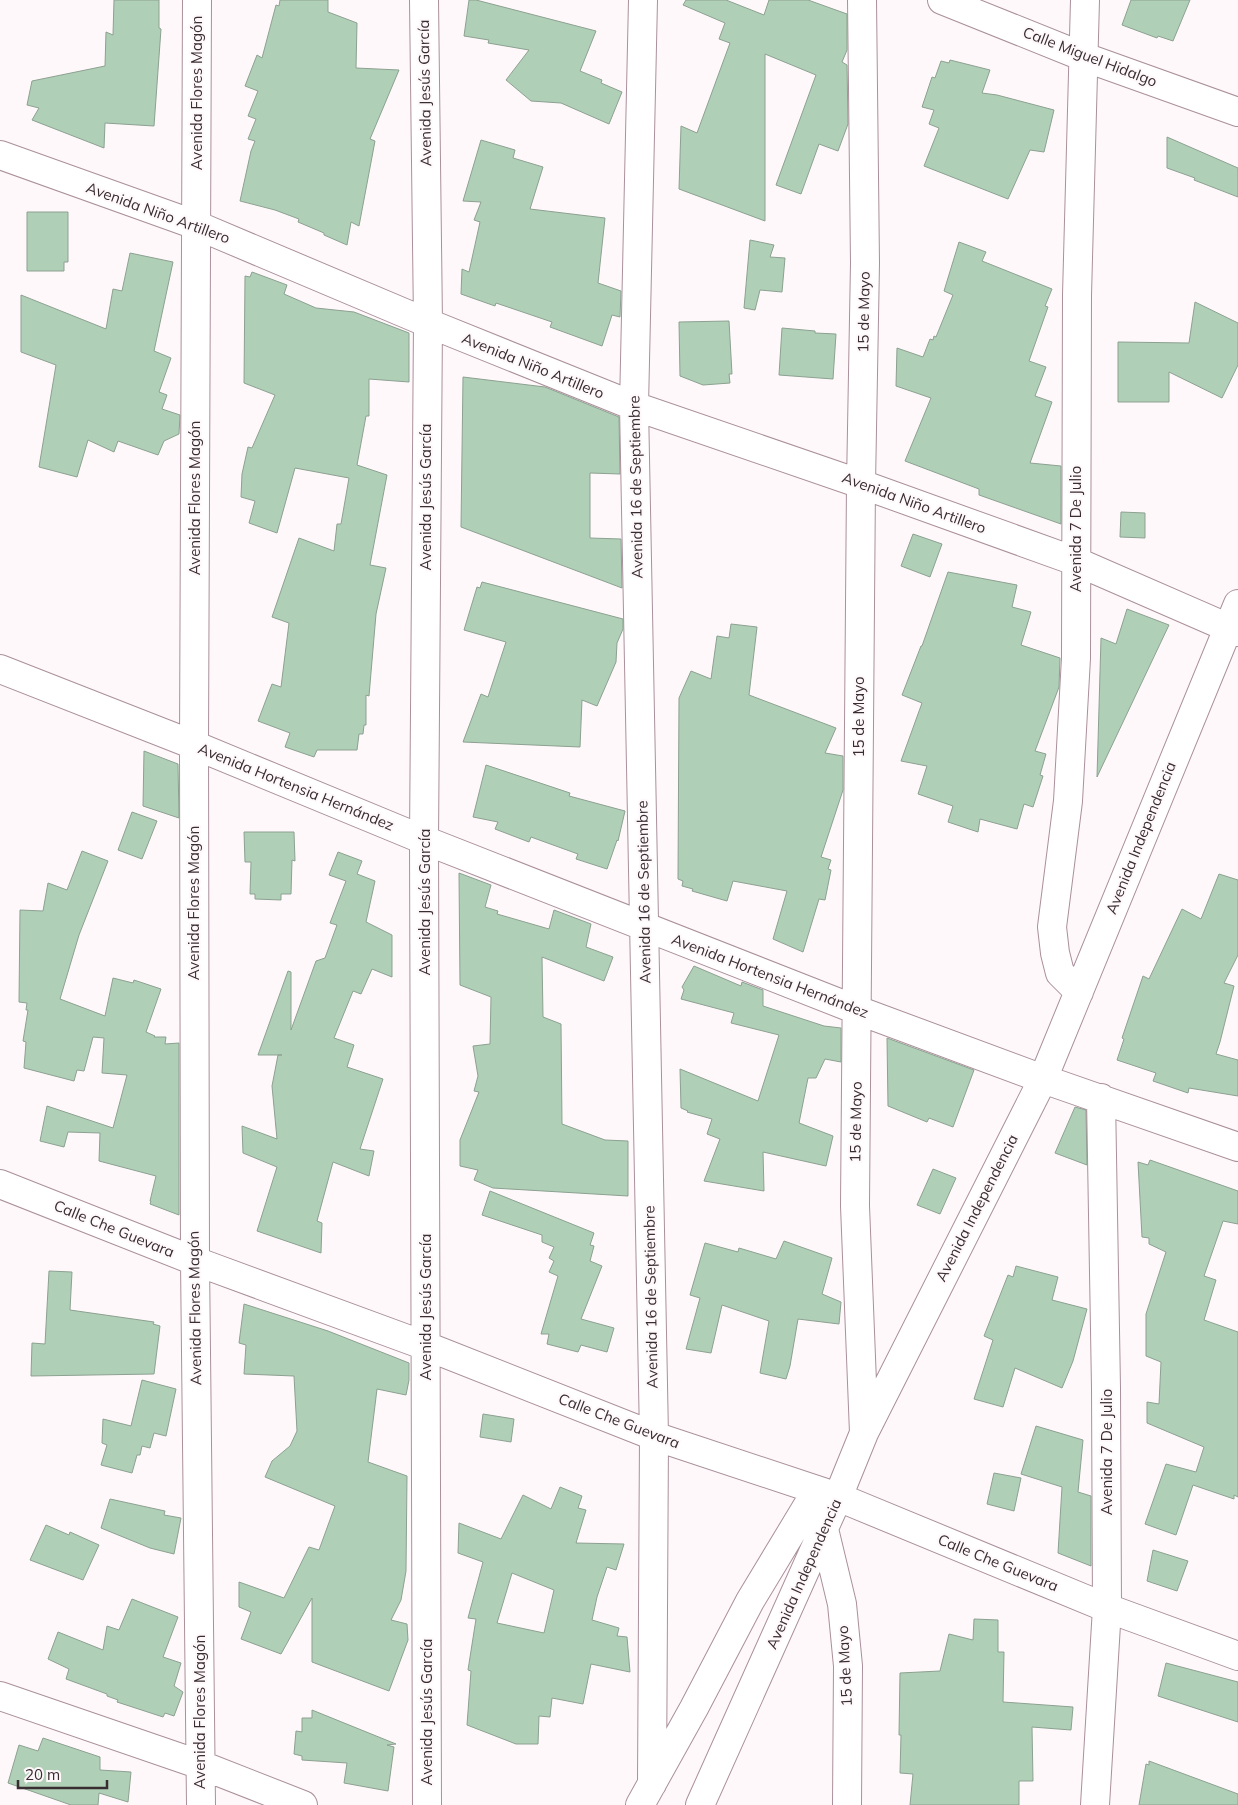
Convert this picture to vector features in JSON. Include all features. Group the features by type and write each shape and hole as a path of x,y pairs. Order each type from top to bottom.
{"street":[{"name":"Avenida Flores Magón","path":"197,0 194,1261 201,1805"},
{"name":"Avenida Jesús García","path":"424,0 428,323 424,840 427,1805"},
{"name":"Avenida 16 de Septiembre","path":"643,0 634,406 654,1436 646,1794"},
{"name":"15 de Mayo","path":"862,0 865,264 861,484 855,1206 864,1433"},
{"name":"Calle Miguel Hidalgo","path":"942,0 1084,57 1238,112"},
{"name":"Avenida 7 De Julio","path":"1079,992 1060,973 1052,927 1068,800 1076,658 1077,295 1086,0"},
{"name":"Avenida Niño Artillero","path":"0,155 196,225 428,323 634,406 1075,560 1234,621"},
{"name":"Avenida Independencia","path":"700,1805 824,1529 828,1494 864,1433 1043,1079 1234,621"},
{"name":"Avenida Hortensia Hernández","path":"0,670 194,745 424,840 857,1010 1043,1079 1238,1148"},
{"name":"Avenida 7 De Julio","path":"1095,1805 1107,1608 1106,1388 1101,1098"},
{"name":"Calle Che Guevara","path":"0,1184 194,1261 426,1346 654,1436 828,1494 1107,1608 1238,1656"},
{"path":"646,1794 750,1601 828,1494"},
{"name":"15 de Mayo","path":"824,1529 842,1604 848,1666 847,1805"},
{"path":"0,1696 201,1765 303,1805"}],"building":[{"path":"114,0 159,0 159,28 161,29 154,126 105,123 104,148 32,120 39,108 27,105 32,81 105,66 106,32 113,35"},
{"path":"280,0 328,0 328,12 357,23 356,68 399,70 370,139 375,141 359,226 351,222 347,245 298,222 299,219 275,210 240,201 255,141 248,139 256,119 248,116 258,91 245,86 257,55 262,58 276,5 279,6"},
{"path":"469,0 476,0 596,31 580,71 602,80 601,83 622,92 609,124 561,103 531,101 506,80 529,50 488,43 489,40 464,36"},
{"path":"686,0 726,0 764,15 769,0 808,0 847,14 847,50 842,62 847,65 848,124 838,151 819,144 801,194 776,185 816,75 765,54 765,221 679,189 681,126 697,133 730,43 719,39 725,23 683,5"},
{"path":"1131,0 1190,0 1173,41 1158,36 1157,38 1122,25"},
{"path":"950,60 990,70 982,93 997,95 1054,110 1044,152 1030,150 1008,199 924,166 939,128 929,124 934,110 922,107 932,77 935,78 941,61 949,63"},
{"path":"1167,137 1238,168 1238,197 1167,168"},
{"path":"481,140 515,150 513,158 543,167 530,209 605,218 598,283 621,291 620,317 612,315 602,346 550,327 552,322 496,303 495,306 461,294 462,269 469,272 480,222 474,220 481,202 463,201"},
{"path":"27,212 68,212 68,262 64,262 64,271 27,271"},
{"path":"750,240 774,245 770,257 785,258 782,292 760,290 755,310 744,308"},
{"path":"959,242 986,252 982,261 1052,289 1045,306 1048,307 1029,361 1046,367 1035,396 1052,402 1030,463 1061,466 1061,524 979,495 979,489 905,461 931,398 896,386 897,348 923,357 930,339 933,340 934,336 936,337 953,295 944,291"},
{"path":"130,253 173,262 154,351 171,358 159,392 167,395 162,409 180,415 179,434 164,441 158,455 118,441 114,452 88,440 77,477 39,467 56,365 21,352 21,295 106,329 113,289 122,291"},
{"path":"252,272 287,285 284,294 316,308 354,312 409,333 409,382 369,379 369,416 366,416 357,465 387,475 370,565 386,568 376,614 369,696 366,695 366,725 364,725 363,734 359,734 357,750 317,750 314,757 285,747 290,733 258,721 272,684 281,687 289,623 272,617 299,538 334,551 337,524 341,524 349,478 295,468 277,533 249,523 255,501 241,497 242,474 248,447 252,448 275,395 244,383 245,276 250,277"},
{"path":"1195,302 1238,323 1238,365 1222,398 1169,372 1169,402 1118,402 1118,342 1189,343"},
{"path":"729,321 732,374 729,374 730,383 703,385 680,376 679,322"},
{"path":"782,328 836,334 833,379 779,375"},
{"path":"463,377 545,387 619,417 620,474 590,473 590,538 621,539 622,588 461,527"},
{"path":"1121,512 1145,513 1145,538 1120,537"},
{"path":"913,534 942,544 930,577 901,566"},
{"path":"948,572 1017,585 1012,607 1031,612 1021,645 1060,658 1059,687 1035,751 1046,754 1040,775 1043,776 1033,807 1024,804 1017,829 980,819 978,832 948,822 953,806 918,794 927,766 901,761 922,703 902,695 922,646"},
{"path":"482,582 623,619 623,629 617,643 616,662 597,706 582,700 580,747 463,742 481,694 488,697 506,642 464,630 477,587 480,588"},
{"path":"1127,609 1169,625 1097,777 1101,638 1116,644"},
{"path":"731,624 757,627 749,695 836,728 825,753 843,756 843,790 821,857 831,860 828,869 831,870 825,900 819,899 803,952 773,939 787,891 733,881 727,901 692,891 693,889 682,886 683,881 678,879 679,698 691,671 711,679 717,636 729,638"},
{"path":"144,751 178,764 179,818 143,806"},
{"path":"486,765 570,793 569,796 625,811 618,841 607,869 576,859 578,854 531,837 529,842 495,829 498,822 473,817"},
{"path":"132,812 157,821 142,859 118,850"},
{"path":"244,832 294,832 295,861 292,860 291,894 281,894 281,900 255,899 255,894 250,894 251,862 245,862"},
{"path":"82,851 108,861 79,935 60,999 105,1016 113,978 133,983 134,980 161,989 146,1032 154,1037 166,1037 165,1044 179,1043 179,1215 150,1204 156,1176 99,1161 100,1133 68,1132 64,1147 40,1141 47,1106 113,1128 127,1075 102,1073 104,1038 93,1037 84,1071 77,1070 74,1081 24,1068 26,1042 23,1041 28,1010 26,1010 27,1003 19,1002 20,910 43,911 48,883 67,890"},
{"path":"338,852 362,861 357,874 375,881 366,922 392,935 392,977 372,969 361,994 353,991 334,1038 354,1045 347,1067 383,1079 360,1149 374,1151 369,1176 333,1162 317,1221 322,1223 321,1253 257,1231 277,1167 243,1153 242,1126 277,1139 272,1086 278,1055 258,1055 288,971 291,972 291,1030 316,961 325,958 337,925 330,923 346,881 329,875"},
{"path":"459,873 491,885 485,907 498,911 497,914 549,929 554,910 591,924 586,947 613,957 604,981 542,957 543,1017 561,1024 562,1124 605,1140 628,1141 628,1196 493,1188 474,1180 478,1170 460,1166 460,1140 479,1092 474,1091 478,1076 473,1046 490,1044 491,997 460,985"},
{"path":"1219,874 1238,880 1238,955 1224,983 1234,986 1216,1054 1238,1060 1238,1096 1189,1088 1188,1093 1153,1081 1156,1073 1117,1060 1124,1039 1122,1038 1143,976 1149,979 1182,909 1201,919"},
{"path":"694,966 741,986 742,982 763,990 763,1006 824,1026 841,1028 841,1062 825,1059 816,1078 808,1078 799,1123 833,1136 826,1166 763,1152 764,1191 704,1181 720,1139 707,1134 712,1119 687,1112 681,1108 680,1069 758,1101 779,1035 731,1023 734,1013 681,999 684,990 682,987"},
{"path":"887,1038 974,1070 953,1127 929,1118 927,1122 888,1106"},
{"path":"1075,1107 1086,1110 1087,1165 1055,1153"},
{"path":"1150,1160 1238,1191 1238,1224 1223,1221 1204,1276 1216,1280 1204,1320 1238,1332 1238,1497 1234,1495 1234,1499 1193,1485 1176,1535 1145,1524 1166,1464 1196,1472 1204,1447 1147,1423 1147,1402 1159,1404 1161,1362 1146,1356 1146,1314 1166,1252 1149,1244 1149,1238 1142,1237 1138,1162 1148,1165"},
{"path":"933,1169 956,1178 940,1214 917,1205"},
{"path":"490,1191 594,1233 590,1245 594,1246 590,1261 602,1266 581,1319 614,1328 607,1352 581,1345 578,1352 547,1344 549,1334 541,1334 558,1276 549,1272 554,1261 549,1258 554,1247 542,1242 542,1235 482,1215"},
{"path":"784,1241 832,1258 822,1294 841,1302 839,1324 798,1319 786,1379 760,1373 769,1321 722,1305 711,1353 686,1349 700,1298 690,1295 705,1243 738,1252 739,1248 776,1259"},
{"path":"1016,1266 1058,1277 1052,1300 1087,1309 1073,1361 1062,1388 1015,1368 1003,1407 974,1399 993,1340 984,1336 1008,1275 1013,1277"},
{"path":"49,1271 72,1272 70,1310 154,1322 153,1324 160,1326 154,1374 31,1376 32,1343 45,1344"},
{"path":"244,1304 328,1331 409,1363 409,1380 406,1395 377,1389 368,1462 407,1476 406,1571 401,1600 391,1620 407,1624 408,1640 389,1691 312,1662 312,1598 281,1654 241,1639 251,1612 239,1607 239,1582 284,1598 309,1547 319,1550 335,1506 265,1477 272,1461 290,1446 297,1431 294,1376 244,1374 246,1345 239,1343"},
{"path":"142,1380 176,1389 166,1436 154,1433 150,1448 142,1446 140,1455 137,1455 132,1473 101,1465 107,1445 102,1443 103,1419 131,1426"},
{"path":"483,1414 514,1419 511,1442 480,1437"},
{"path":"1036,1426 1083,1440 1078,1492 1091,1496 1091,1566 1058,1553 1062,1487 1021,1474"},
{"path":"994,1473 1021,1478 1014,1511 987,1504"},
{"path":"560,1487 582,1496 578,1508 586,1510 576,1543 624,1544 616,1570 607,1567 592,1620 619,1628 617,1636 627,1637 630,1672 591,1664 583,1704 552,1698 550,1717 539,1716 538,1744 516,1744 467,1725 471,1671 468,1670 476,1619 468,1618 483,1562 458,1553 459,1523 501,1539 523,1495 551,1509","holes":["512,1573 554,1590 544,1633 497,1623"]},
{"path":"110,1499 165,1511 164,1515 181,1518 174,1554 150,1548 101,1528"},
{"path":"46,1525 69,1535 70,1532 99,1545 83,1580 30,1560"},
{"path":"1153,1550 1188,1561 1177,1591 1147,1581"},
{"path":"132,1599 178,1617 163,1657 181,1663 174,1686 183,1692 174,1716 165,1713 163,1717 117,1702 118,1700 107,1696 107,1694 66,1679 69,1669 48,1659 58,1632 103,1650 107,1626 119,1630"},
{"path":"974,1619 998,1620 998,1652 1004,1652 1003,1702 1073,1707 1071,1730 1032,1727 1033,1781 1019,1781 1019,1805 910,1805 913,1774 900,1773 900,1673 940,1671 949,1634 973,1640"},
{"path":"1166,1663 1238,1682 1238,1722 1158,1696"},
{"path":"312,1710 396,1744 387,1745 394,1747 388,1791 344,1783 347,1763 302,1760 302,1756 294,1754 296,1731 302,1732 302,1718 312,1718"},
{"path":"43,1738 100,1757 100,1770 131,1772 128,1802 99,1793 98,1805 71,1805 8,1783 19,1745 38,1751"},
{"path":"1149,1761 1238,1794 1238,1805 1139,1805 1146,1764 1149,1765"}]}
